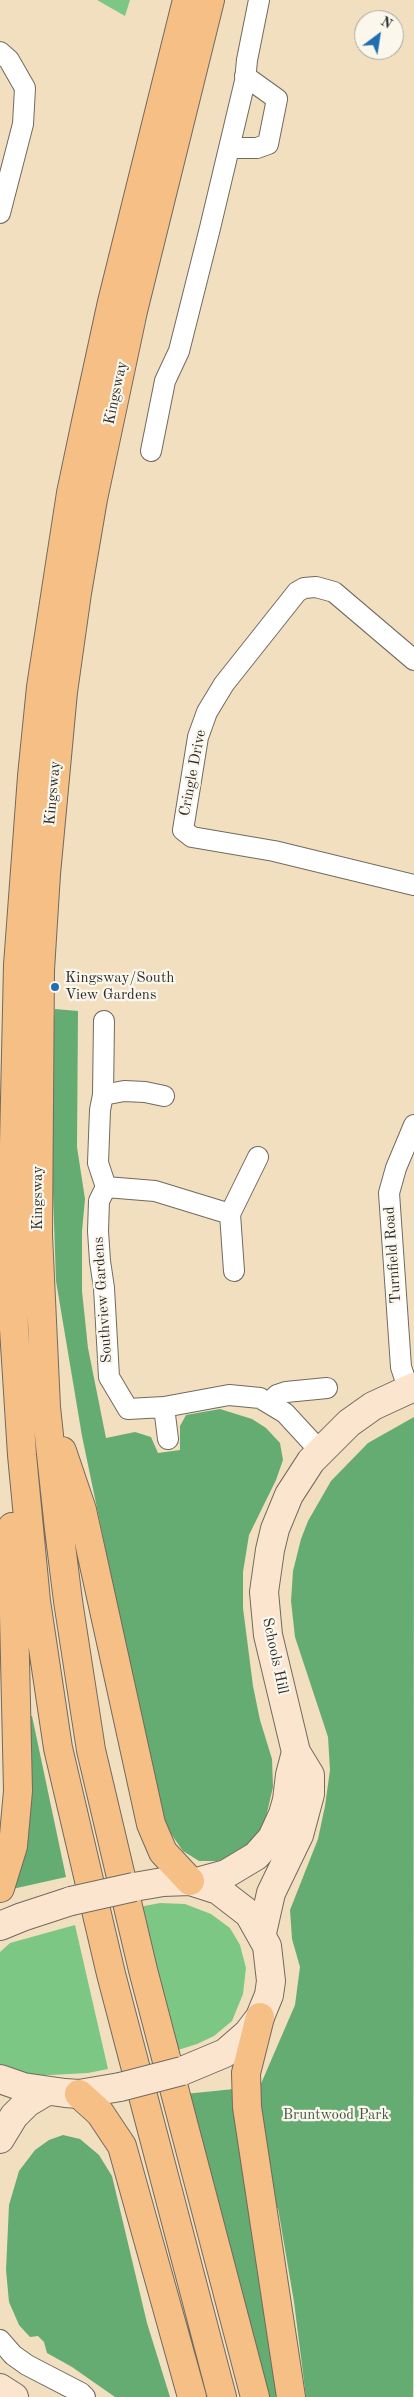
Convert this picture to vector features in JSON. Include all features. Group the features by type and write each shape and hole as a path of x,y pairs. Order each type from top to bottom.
{"highway":[{"name":"Kingsway","path":"187,0 112,302 91,400 70,502 41,687 32,776 18,965 12,1233 18,1404 36,1601 55,1730 77,1833 111,1974 222,2397"},
{"name":"Kingsway","path":"210,0 134,311 93,499 63,692 47,865 40,970 38,1235 46,1407 68,1601 92,1750 108,1830 143,1970 255,2397"},
{"path":"0,1888 13,1846 18,1791 12,1518 12,1455 18,1404"},
{"path":"46,1407 82,1510 151,1824 164,1852 194,1882"},
{"path":"260,2016 246,2073 247,2107 291,2397"},
{"path":"79,2094 100,2113 122,2146 192,2397"}],"street":[{"path":"152,451 165,381 181,344 229,148 259,0"},
{"path":"0,52 9,60 25,88 23,124 0,212"},
{"path":"229,148 257,148 268,144 277,99 245,76"},
{"name":"Cringle Drive","path":"414,660 334,592 316,587 304,588 297,592 224,684 207,712 198,737 183,830 192,837 274,851 414,885"},
{"path":"104,1021 103,1095 100,1110 98,1163 106,1187 156,1191 230,1214"},
{"path":"103,1095 124,1091 145,1092 164,1096"},
{"name":"Turnfield Road","path":"411,1388 401,1367 389,1193 396,1168 414,1125"},
{"path":"234,1271 230,1214 258,1157"},
{"name":"Southview Gardens","path":"106,1187 99,1201 98,1231 104,1288 109,1377 128,1409 164,1407"},
{"path":"270,1402 277,1395 286,1392 327,1388"},
{"name":"Schools Hill","path":"262,1933 271,1893 299,1835 310,1794 310,1775 296,1752 268,1636 264,1592 275,1529 289,1495 304,1470 320,1451 348,1423 368,1409 411,1388"},
{"path":"168,1439 164,1407 229,1395 248,1395 270,1402 285,1413 320,1451"},
{"name":"Schools Hill","path":"194,1882 226,1874 240,1867 267,1846 284,1814 296,1752"},
{"path":"0,1926 22,1916 71,1901 163,1882 194,1882 218,1890 240,1904 253,1918 262,1933 270,1958 271,1981 269,1995 260,2016 248,2033 225,2053 182,2071 120,2087 79,2094 23,2087 0,2079"},
{"path":"0,2139 14,2116 26,2103 48,2091"},
{"path":"0,2340 13,2355 85,2397"},
{"path":"0,2388 14,2397"}],"green space":[{"path":"97,0 130,0 125,16"},
{"path":"55,1009 78,1011 77,1147 85,1199 82,1231 82,1291 88,1348 106,1438 135,1432 151,1437 158,1453 180,1450 180,1426 186,1415 220,1409 252,1419 266,1428 280,1443 283,1460 276,1480 249,1535 243,1572 243,1608 253,1686 260,1720 272,1759 273,1787 266,1817 255,1841 235,1856 217,1861 199,1861 183,1851 167,1828 159,1806 82,1436 56,1281 49,1076"},
{"name":"Bruntwood Park","path":"414,1417 413,2397 306,2397 294,2302 278,2208 271,2209 258,2118 260,2086 295,2005 300,1967 292,1939 290,1910 318,1839 330,1770 328,1737 295,1637 291,1601 293,1571 301,1539 308,1521 331,1481 368,1443"},
{"path":"24,1716 32,1716 66,1877 8,1890"},
{"path":"160,1903 185,1904 211,1914 230,1928 240,1945 246,1968 243,1994 232,2021 214,2036 175,2051 134,1908"},
{"path":"75,1925 108,2069 88,2073 32,2076 0,2068 0,1952 10,1943"},
{"path":"234,2089 280,2397 262,2397 185,2094"},
{"path":"63,2135 80,2139 99,2155 112,2176 147,2323 170,2397 115,2397 72,2367 47,2353 44,2342 38,2336 30,2337 19,2325 9,2302 6,2270 9,2205 19,2171 35,2150 49,2140"}],"place":[{"name":"Kingsway/South View Gardens","path":"55,987"}]}
